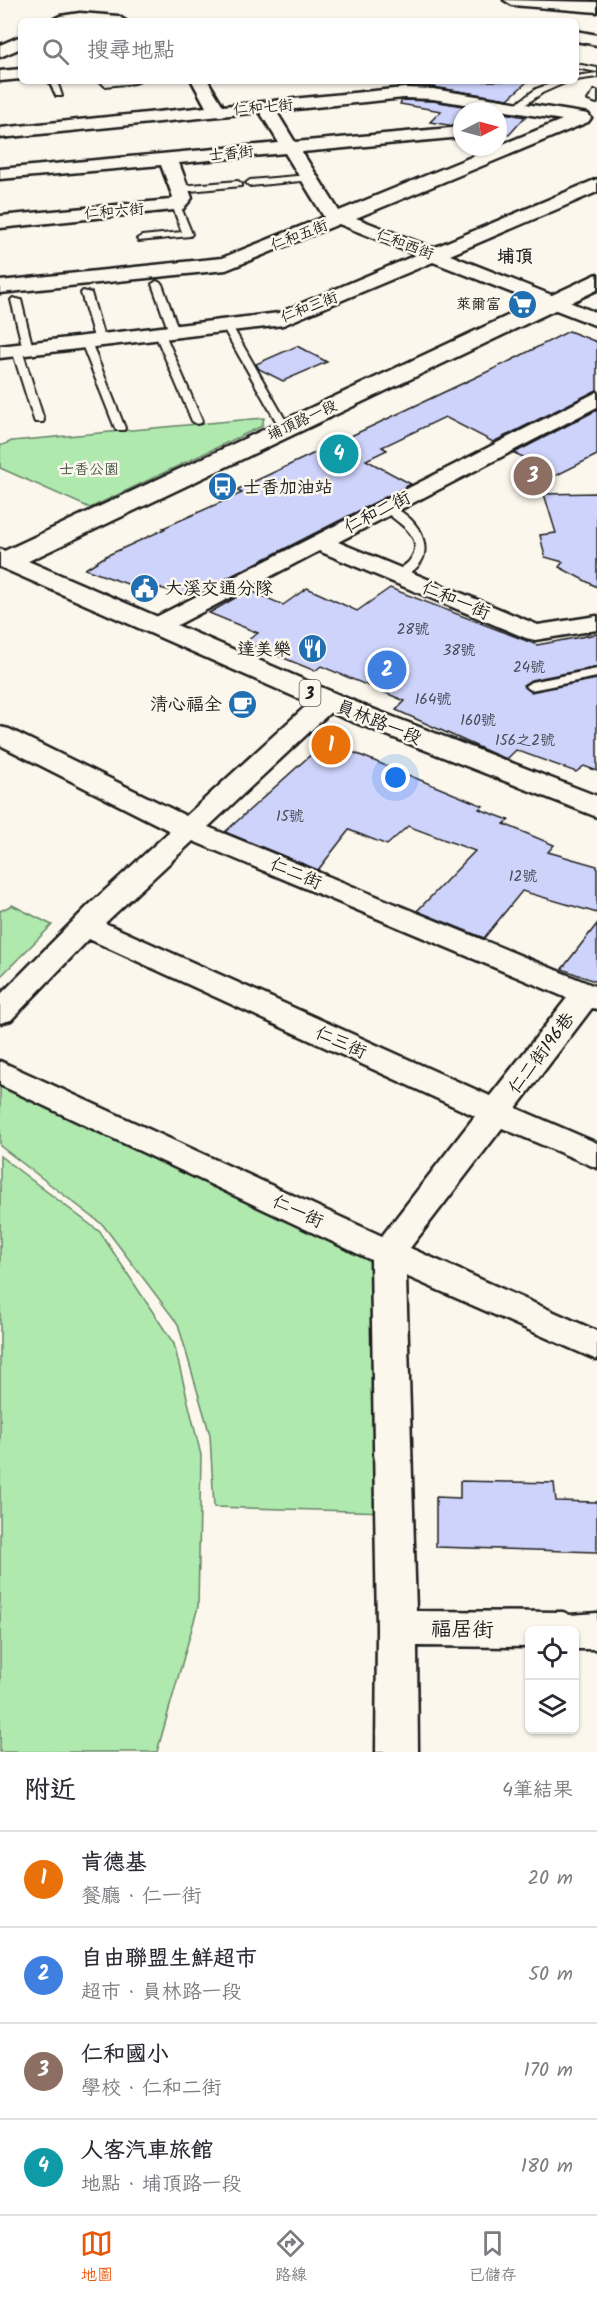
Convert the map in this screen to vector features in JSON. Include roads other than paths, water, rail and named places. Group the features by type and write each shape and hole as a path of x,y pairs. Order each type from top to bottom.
{"street":[{"path":"512,0 577,2 597,7"},
{"path":"63,18 74,2"},
{"path":"579,37 597,40"},
{"path":"0,52 18,42"},
{"path":"0,76 18,74"},
{"path":"202,84 218,111"},
{"name":"仁和七街","path":"0,132 265,107 385,88 590,120"},
{"name":"仁和西街","path":"265,107 332,215 597,320"},
{"name":"仁和五街","path":"507,144 590,120"},
{"name":"士香街","path":"0,174 453,133"},
{"name":"仁和五街","path":"8,291 226,264 339,219 479,156"},
{"path":"168,158 178,197"},
{"name":"仁和三街","path":"15,350 283,319 597,185"},
{"name":"仁和六街","path":"0,222 178,197"},
{"path":"0,264 8,291"},
{"name":"埔頂路一段","path":"12,562 560,304 597,281"},
{"name":"埔頂路一段","path":"12,562 285,428 560,304 597,293"},
{"name":"仁和二街","path":"157,626 597,398"},
{"name":"仁和一街","path":"318,542 535,633 597,623"},
{"name":"員林路一段","path":"12,562 327,701 597,807"},
{"path":"0,1013 85,926 327,701"},
{"name":"仁二街","path":"0,735 189,829 592,997"},
{"name":"仁三街","path":"85,926 597,1156"},
{"name":"仁二街196巷","path":"388,1253 496,1112 592,997"},
{"name":"仁一街","path":"0,1071 388,1253 597,1347"},
{"path":"388,1253 397,1628 397,1752"},
{"name":"福居街","path":"397,1628 525,1630"},
{"path":"579,1631 597,1631"}],"lane":[{"path":"579,67 597,70"},
{"path":"579,78 597,75"},
{"path":"54,84 59,94"},
{"path":"516,107 539,91 557,84"},
{"path":"597,93 592,100 597,101"},
{"path":"250,183 308,178"},
{"path":"142,239 186,234 178,197 238,184"},
{"path":"157,284 167,333 197,421"},
{"path":"8,291 15,350 39,420"},
{"path":"86,293 93,341 120,428"},
{"path":"227,326 285,428"},
{"path":"386,508 409,522 418,542 419,552 413,563 397,575"},
{"path":"531,686 597,673"}],"place":[{"name":"萊爾富","path":"522,304"},
{"name":"人客汽車旅館","path":"339,454"},
{"name":"仁和國小","path":"533,476"},
{"name":"士香加油站","path":"222,487"},
{"name":"大溪交通分隊","path":"144,588"},
{"name":"達美樂","path":"312,649"},
{"name":"自由聯盟生鮮超市","path":"387,670"},
{"name":"清心福全","path":"243,704"},
{"name":"肯德基","path":"331,745"}],"district":[{"name":"埔頂","path":"515,256"}],"park label":[{"name":"士香公園","path":"89,469"}]}
